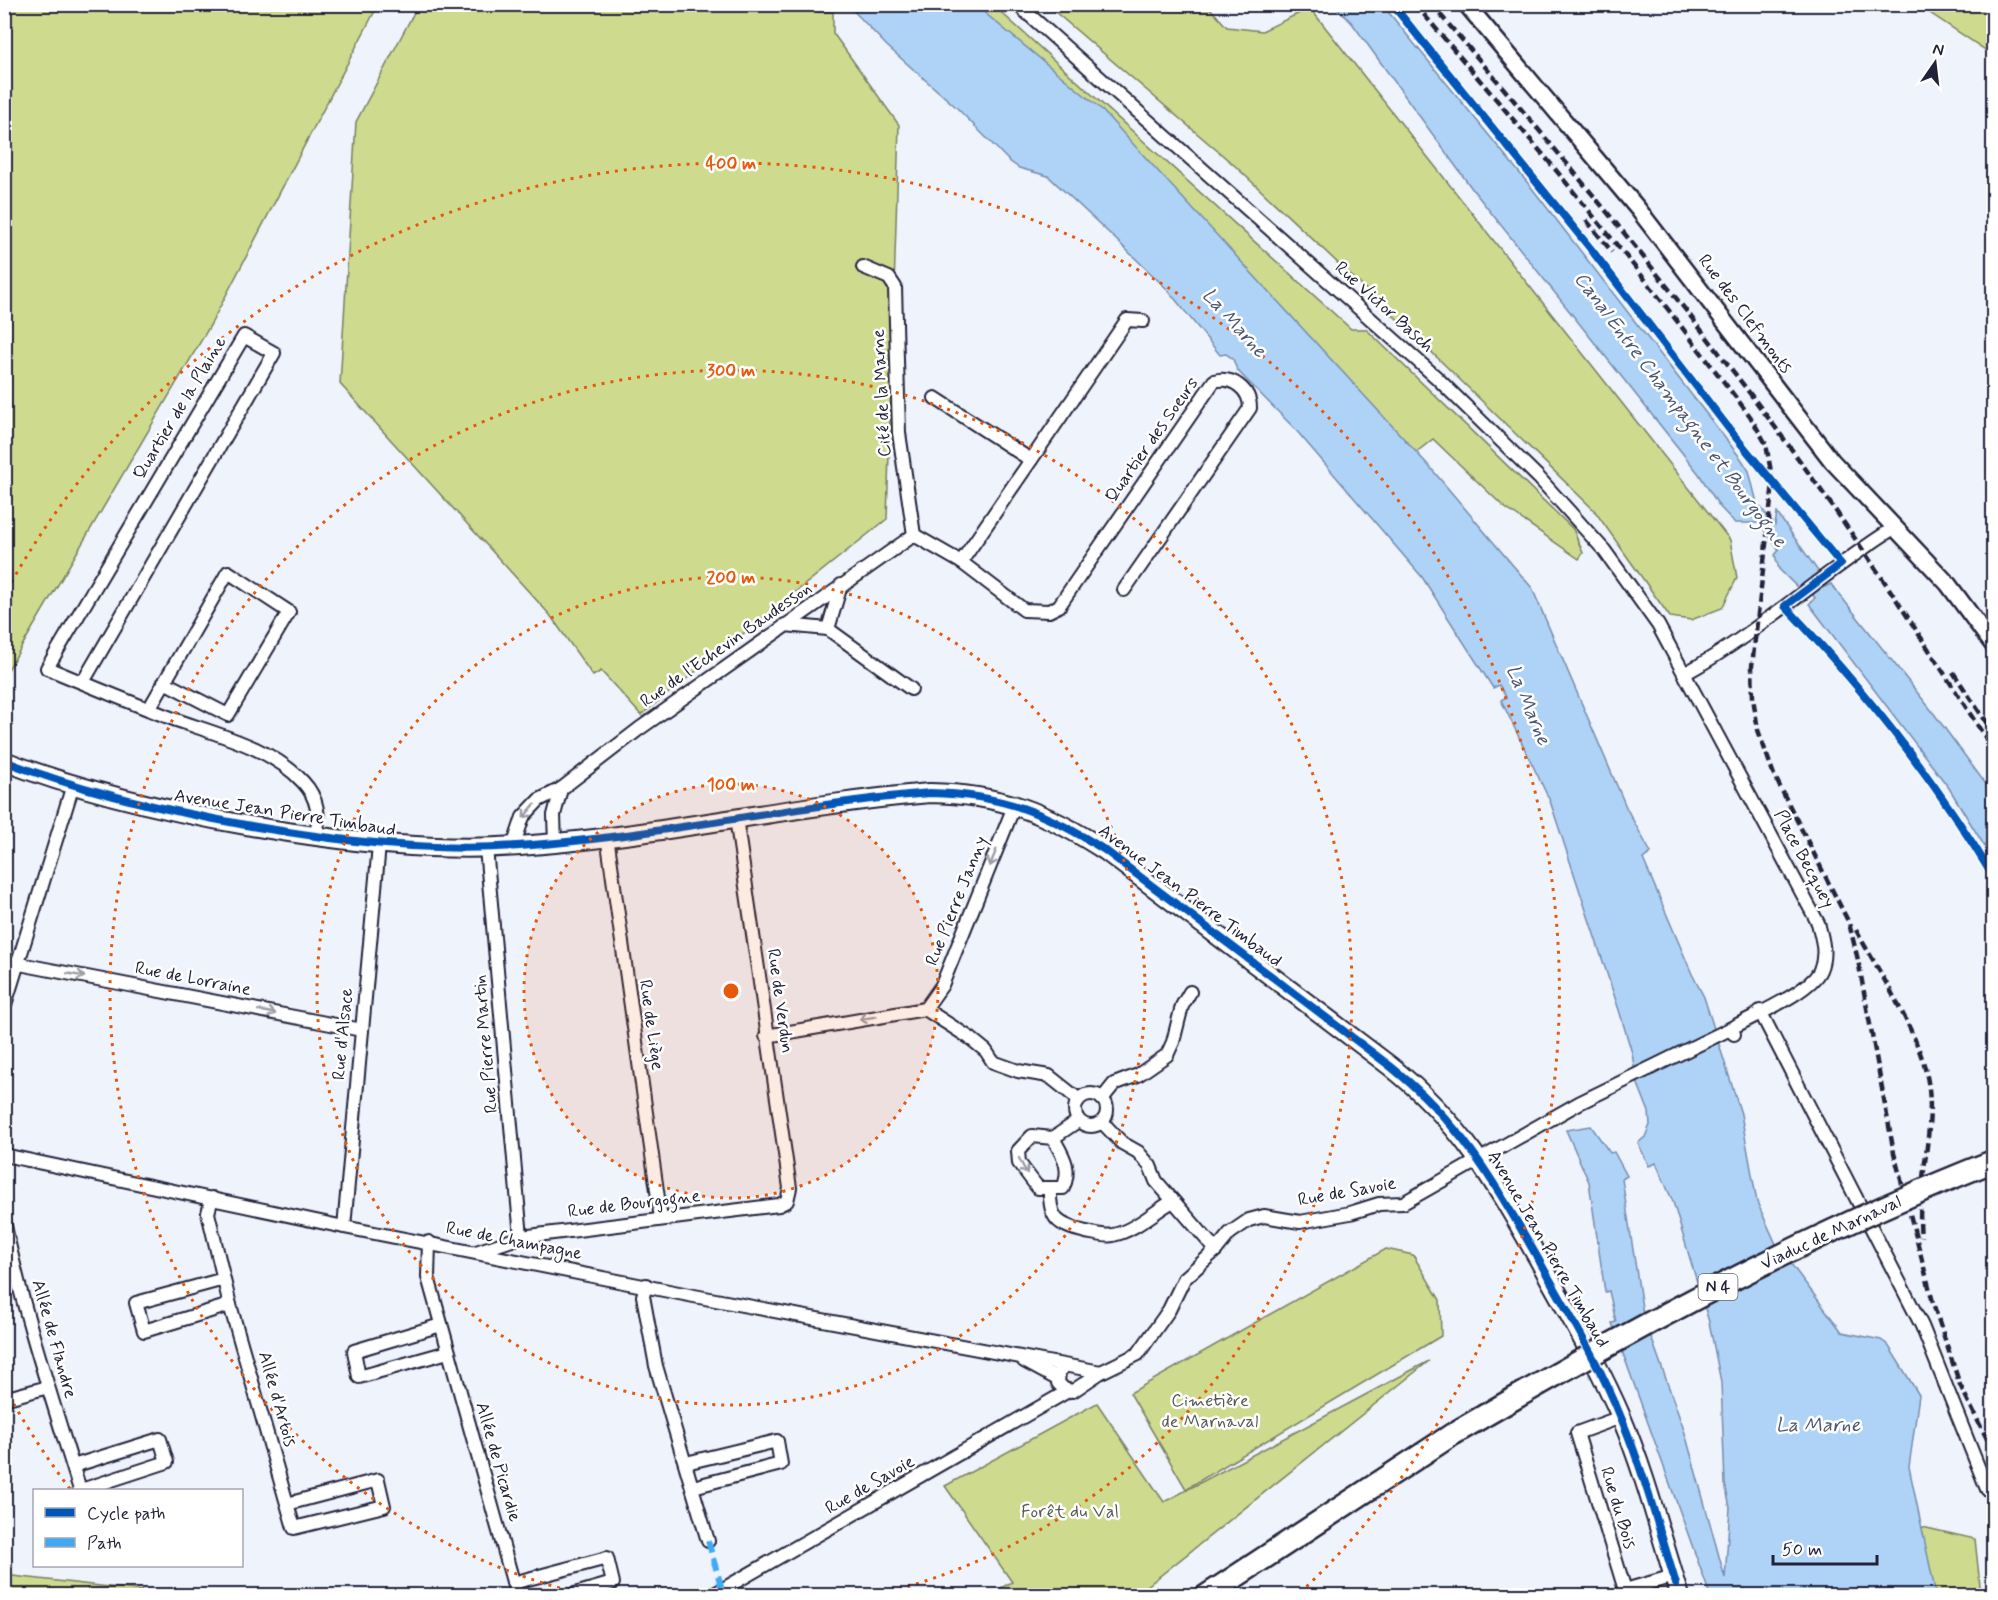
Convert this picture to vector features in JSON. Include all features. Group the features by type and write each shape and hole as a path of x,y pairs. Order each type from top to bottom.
{"highway":[{"name":"Viaduc de Marnaval","path":"1284,1546 1453,1434 1586,1356 1696,1298 1861,1217 1994,1161"},
{"name":"N 4","path":"1206,1596 1284,1546"},
{"name":"N 4","path":"1225,1596 1284,1546"}],"main road":[{"name":"Avenue Jean Pierre Timbaud","path":"4,761 73,785 163,809 316,837 379,845 513,847 930,793 972,795 1015,804 1059,822 1106,851 1380,1059 1431,1101 1480,1160 1587,1346 1621,1417 1680,1596"}],"street":[{"name":"Rue Victor Basch","path":"1017,4 1436,377 1495,433 1580,524 1624,576 1658,625 1686,673"},
{"name":"Rue des Clefmonts","path":"1466,4 1638,209 1832,461 1948,584 1994,646"},
{"name":"Cité de la Marne","path":"863,267 889,278 894,287 899,433 914,535"},
{"path":"961,562 1127,320 1143,321"},
{"name":"Quartier de la Plaine","path":"244,336 274,353 83,682 46,668 244,336"},
{"name":"Quartier des Soeurs","path":"914,535 961,562 1024,610 1049,611 1059,606 1214,381 1224,379 1235,383 1245,390 1250,398 1250,408 1124,590"},
{"path":"934,398 1031,460"},
{"path":"1686,673 1756,628 1819,580 1894,528"},
{"name":"Rue de l'Echevin Baudesson","path":"513,847 519,825 530,807 561,789 639,729 914,535"},
{"path":"149,709 164,682 228,572 290,612 228,715 164,682"},
{"path":"828,629 841,585"},
{"path":"785,625 828,629 911,689"},
{"name":"Place Becquey","path":"1480,1160 1579,1103 1732,1032 1760,1011 1809,984 1817,976 1823,960 1822,938 1818,923 1686,673"},
{"path":"83,682 261,752 280,762 303,782 315,800 318,820 316,837"},
{"path":"4,1008 73,785"},
{"path":"555,843 554,815 561,789"},
{"name":"Rue Pierre Janny","path":"925,1009 942,985 1015,804"},
{"name":"Rue de Verdun","path":"736,818 790,1188"},
{"name":"Rue de Liège","path":"607,836 661,1219"},
{"name":"Rue d'Alsace","path":"344,1227 379,845"},
{"name":"Rue Pierre Martin","path":"486,848 521,1237"},
{"name":"Rue de Lorraine","path":"4,961 362,1030"},
{"path":"1102,1099 1114,1084 1138,1075 1167,1056 1182,1006 1190,992"},
{"path":"766,1036 925,1009 970,1038 986,1051 993,1062 1010,1069 1049,1076 1078,1100"},
{"path":"1760,1011 1922,1326 1987,1489"},
{"path":"1093,1094 1102,1099 1107,1108 1102,1122 1087,1126 1078,1121 1074,1108 1078,1100 1093,1094"},
{"path":"1053,1138 1067,1165 1068,1177 1063,1188 1038,1188 1019,1163 1018,1151 1025,1140 1032,1136 1053,1138 1078,1121"},
{"path":"1102,1122 1122,1143 1138,1152 1150,1166 1156,1181 1216,1250"},
{"name":"Rue de Champagne","path":"4,1155 344,1227 1018,1358 1047,1360 1070,1366"},
{"name":"Rue de Savoie","path":"1061,1384 1081,1386 1101,1372 1138,1354 1169,1310 1184,1279 1216,1250 1230,1233 1249,1220 1264,1216 1300,1222 1350,1213 1378,1204 1403,1203 1480,1160"},
{"name":"Rue de Bourgogne","path":"474,1252 521,1237 779,1205 787,1201 790,1188"},
{"path":"1050,1189 1050,1206 1055,1219 1067,1227 1112,1235 1134,1226 1173,1201"},
{"name":"Allée d'Artois","path":"212,1198 208,1213 230,1305 287,1504 294,1528 384,1506 378,1480 287,1504"},
{"name":"Allée de Flandre","path":"4,1221 8,1258 80,1489"},
{"name":"Allée de Picardie","path":"429,1242 428,1277 517,1596"},
{"path":"224,1279 136,1303 144,1331 230,1305"},
{"path":"646,1285 643,1296 657,1366 708,1540"},
{"path":"441,1326 354,1351 359,1377 448,1352"},
{"name":"Rue de Champagne","path":"1018,1358 1061,1384"},
{"path":"1070,1366 1101,1372"},
{"path":"1070,1366 1083,1375 1081,1386"},
{"name":"Rue de Savoie","path":"711,1596 1046,1405 1061,1384 1059,1371 1070,1366"},
{"path":"4,1399 48,1387"},
{"name":"Rue du Bois","path":"1621,1417 1577,1433 1624,1590 1674,1576"},
{"name":"Allée de Flandre","path":"73,1466 160,1439 167,1462 87,1489"},
{"path":"686,1463 777,1441 782,1464 693,1487"},
{"path":"513,1582 607,1558 613,1583 568,1596"}],"green space":[{"path":"5,4 378,5 211,324 5,675"},
{"path":"813,4 818,12 833,12 833,33 899,125 887,519 641,715 601,671 593,676 550,615 340,384 356,122 418,5"},
{"path":"948,5 993,5 1351,329 1366,329 1573,529 1583,553 1579,559 1504,507 1433,439 1409,458"},
{"path":"1047,5 1207,5 1227,27 1262,31 1310,8 1730,540 1737,578 1722,608 1691,620 1670,617 1594,510 1413,334 1234,165"},
{"path":"1918,5 1993,5 1993,55"},
{"name":"Cimetière de Marnaval","path":"1386,1249 1413,1255 1440,1300 1441,1336 1186,1489 1130,1393"},
{"name":"Forêt du Val","path":"1429,1361 1136,1595 988,1595 1012,1582 945,1486 1097,1403 1164,1502"},
{"path":"1918,1526 1975,1539 1981,1595 1923,1595"},
{"path":"4,1575 162,1593 178,1595 5,1595"}],"water":[{"name":"La Marne","path":"848,5 975,5 1100,108 1429,466 1532,588 1627,809 1651,853 1643,859 1704,997 1741,1114 1757,1202 1776,1244 1842,1332 1881,1340 1888,1345 1919,1395 1909,1467 1936,1595 1710,1595 1612,1323 1616,1322 1609,1291 1605,1292 1589,1182 1566,1130 1591,1126 1610,1153 1614,1152 1627,1176 1622,1179 1643,1314 1685,1433 1725,1578 1730,1508 1725,1484 1721,1382 1709,1322 1673,1202 1656,1163 1649,1166 1638,1143 1645,1137 1650,1125 1649,1112 1636,1079 1632,1053 1550,801 1501,700 1506,697 1499,685 1493,688 1422,577 1295,429 1237,370 1233,359 1226,354 1220,355 1167,289 1048,176 1019,168 1009,161 956,107 887,46"},
{"name":"Canal Entre Champagne et Bourgogne","path":"1334,5 1382,5 1531,187 1742,460 1749,471 1757,503 1775,525 1777,513 1820,574 1815,578 1822,588 1831,584 1932,711 1993,794 1993,860 1949,788 1809,604 1815,598 1806,585 1799,589 1779,569 1775,555 1779,550 1759,523 1735,523 1719,506 1699,474 1473,190 1352,23"}],"railway":[{"path":"1415,4 1546,158 1647,282 1750,416 1766,444 1773,483 1752,666 1753,698 1758,730 1774,775 1849,923 1894,1153 1934,1306 1960,1385 1994,1453"},
{"path":"1431,4 1612,218 1785,440 1892,593 1994,751"},
{"path":"1586,220 1612,252"},
{"path":"1953,672 1994,734"},
{"path":"1856,930 1900,1008 1919,1050 1925,1070 1930,1107 1921,1200 1921,1237"}],"marked path":[{"path":"708,1541 722,1589"}],"cycle path":[{"path":"1392,4 1590,248 1733,434 1841,564 1785,606 1842,669 1897,736 1948,806 1994,878"},
{"path":"4,761 126,800 188,814 321,837 426,847 497,847 582,840 830,804 930,793 979,797 1001,802 1022,808 1064,826 1106,851 1390,1066 1436,1108 1455,1130 1505,1201 1603,1377 1637,1460 1676,1584"}]}
